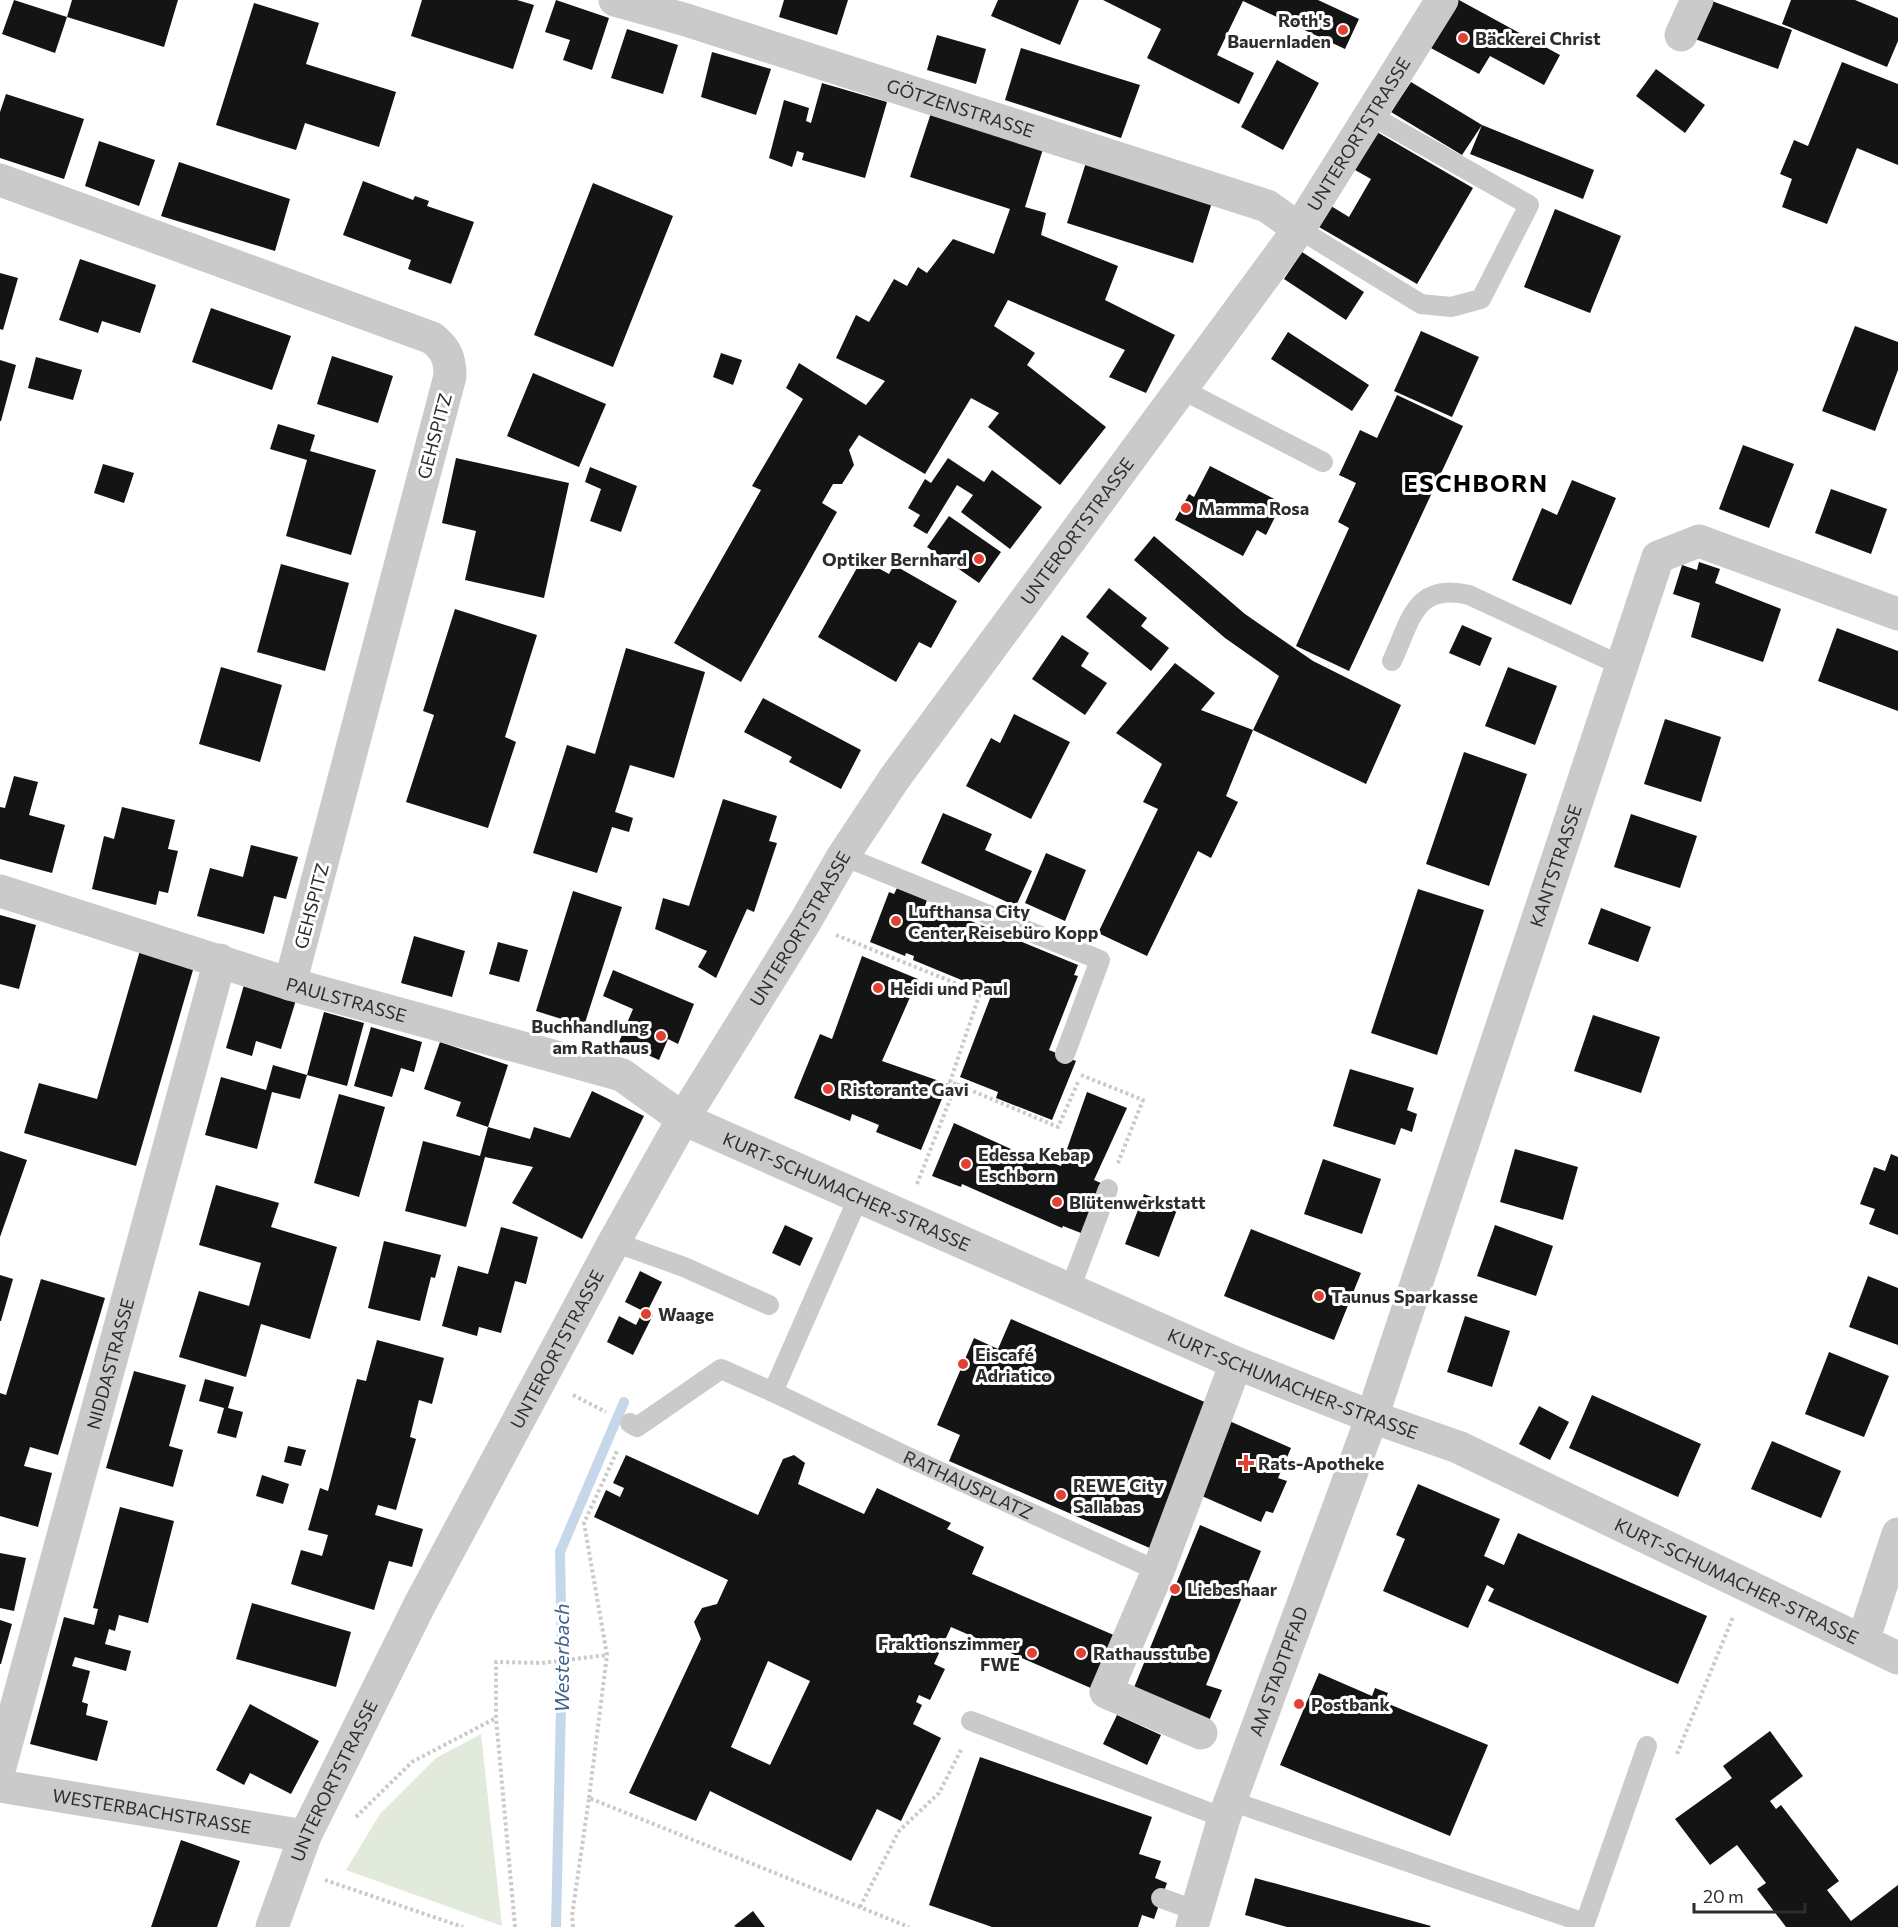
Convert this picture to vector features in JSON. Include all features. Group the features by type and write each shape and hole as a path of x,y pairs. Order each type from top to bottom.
{"street":[{"name":"GÖTZENSTRASSE","path":"615,0 683,19 1267,206 1299,229"},
{"name":"UNTERORTSTRASSE","path":"272,1927 305,1836 420,1604 614,1242 683,1119 805,922 843,856 894,779 1299,229 1442,0"},
{"path":"1681,35 1697,0"},
{"name":"GEHSPITZ","path":"0,180 432,338 444,348 450,363 450,376 290,984"},
{"name":"KANTSTRASSE","path":"1372,1417 1658,557 1699,541 1898,614"},
{"name":"PAULSTRASSE","path":"0,891 290,984 622,1075 683,1119"},
{"name":"NIDDASTRASSE","path":"0,1767 220,960"},
{"name":"KURT-SCHUMACHER-STRASSE","path":"683,1119 1236,1363 1372,1417 1458,1447 1898,1658"},
{"path":"1200,1733 1106,1692 1158,1571 1236,1363"},
{"name":"AM STADTPFAD","path":"1194,1919 1228,1809 1372,1417"},
{"path":"1863,1641 1898,1534"},
{"name":"WESTERBACHSTRASSE","path":"0,1786 305,1836"}],"lane":[{"path":"1299,229 1420,304 1451,308 1481,299 1529,205 1370,115"},
{"path":"1181,389 1323,462"},
{"path":"1392,661 1424,598 1436,592 1452,591 1469,595 1622,666"},
{"path":"843,856 1100,960 1065,1054"},
{"path":"1070,1289 1108,1189"},
{"path":"773,1392 859,1196"},
{"path":"614,1242 684,1267 769,1305"},
{"name":"RATHAUSPLATZ","path":"630,1423 637,1427 721,1369 1158,1571"},
{"path":"971,1721 1228,1809 1585,1923 1647,1746"},
{"path":"1161,1898 1194,1919"}],"path":[{"path":"805,922 980,993"},
{"path":"986,985 980,993 950,1082 1058,1127 1081,1075 1143,1100 1108,1189"},
{"path":"905,1215 956,1084"},
{"path":"573,1927 572,1916 607,1655 584,1523 630,1423"},
{"path":"515,1927 496,1718 496,1662 542,1663 607,1655"},
{"path":"350,1827 356,1817 412,1762 496,1718"},
{"path":"860,1908 898,1831 939,1793 962,1749 958,1739"},
{"path":"589,1798 909,1927"},
{"path":"292,1868 463,1927"}],"green space":[{"path":"481,1734 502,1926 346,1870 380,1814 436,1758"}],"building":[{"path":"14,0 67,17 55,53 2,34"},
{"path":"72,0 178,0 164,47 67,17"},
{"path":"422,0 517,0 534,5 513,69 411,36"},
{"path":"556,0 609,18 592,70 563,60 570,40 545,32"},
{"path":"784,0 848,0 837,35 779,17"},
{"path":"998,0 1079,0 1060,45 991,16"},
{"path":"1103,0 1318,0 1359,19 1345,49 1243,1 1217,55 1254,73 1239,104 1147,58 1161,29"},
{"path":"1454,0 1459,0 1560,55 1544,85 1490,56 1479,74 1429,47"},
{"path":"1709,0 1792,30 1778,69 1695,39"},
{"path":"1791,0 1855,0 1898,18 1898,41 1887,67 1782,24"},
{"path":"254,3 319,23 306,64 396,92 379,147 305,123 296,150 216,125"},
{"path":"627,29 678,45 663,94 611,78"},
{"path":"937,35 986,49 976,84 927,70"},
{"path":"1021,48 1140,85 1121,138 1005,100"},
{"path":"712,52 771,69 756,115 701,97"},
{"path":"1277,60 1319,83 1283,150 1241,127"},
{"path":"1842,62 1898,84 1898,165 1857,148 1827,224 1782,207 1792,179 1780,174 1794,140 1808,146"},
{"path":"1656,69 1705,105 1685,133 1636,96"},
{"path":"1411,82 1482,125 1462,155 1391,112"},
{"path":"822,83 887,102 865,178 802,160 804,153 797,151 792,167 769,158 784,100 809,108 806,121 811,123"},
{"path":"6,94 84,119 64,179 0,158 0,112"},
{"path":"931,113 1043,149 1025,207 1046,213 1041,235 1118,266 1105,300 1175,335 1146,393 1109,377 1125,350 1008,300 994,326 1035,353 1027,365 1106,427 1060,485 988,427 999,413 971,398 925,474 859,435 849,450 854,465 842,484 833,484 822,503 837,512 741,682 674,643 761,490 752,486 803,399 786,388 799,363 866,405 885,381 836,358 856,315 869,322 894,279 907,286 918,267 927,273 953,239 994,254 1010,209 910,177"},
{"path":"1482,125 1594,170 1583,199 1470,154"},
{"path":"1377,132 1473,188 1417,284 1319,227 1331,206 1349,217 1371,179 1355,170"},
{"path":"99,141 155,160 139,206 85,186"},
{"path":"1088,156 1214,196 1193,263 1067,223"},
{"path":"179,162 290,199 275,251 161,216"},
{"path":"363,181 413,200 415,196 429,201 427,206 474,222 451,284 408,269 411,260 343,235"},
{"path":"593,183 673,216 613,367 534,335"},
{"path":"1555,209 1621,236 1590,313 1524,287"},
{"path":"1302,252 1364,292 1346,320 1284,279"},
{"path":"80,259 156,285 140,333 102,321 98,333 59,320"},
{"path":"0,273 18,278 3,330 0,329"},
{"path":"211,308 291,336 272,390 192,362"},
{"path":"1855,326 1898,342 1898,370 1875,431 1822,411"},
{"path":"1421,331 1479,357 1452,417 1394,391"},
{"path":"1288,332 1369,385 1352,411 1271,359"},
{"path":"721,353 742,360 733,385 713,377"},
{"path":"332,356 393,376 378,423 317,404"},
{"path":"36,357 82,370 73,400 28,388"},
{"path":"0,360 16,365 1,421 0,421"},
{"path":"533,373 606,404 579,467 507,436"},
{"path":"1397,395 1463,426 1349,671 1296,646 1349,528 1338,522 1356,483 1339,475 1360,430 1377,438"},
{"path":"278,424 315,435 310,451 376,470 351,555 286,536 307,460 270,449"},
{"path":"1743,445 1794,464 1769,528 1719,509"},
{"path":"456,458 569,483 544,598 465,580 476,531 442,523"},
{"path":"948,458 984,482 992,470 1042,507 1010,549 961,512 973,495 957,485 927,534 913,526 920,515 908,508 925,479 931,483"},
{"path":"103,464 134,473 124,503 94,493"},
{"path":"1210,466 1282,503 1266,535 1257,530 1243,556 1175,520 1189,494 1194,497"},
{"path":"590,467 637,486 621,532 590,521 601,489 585,482"},
{"path":"1572,480 1616,498 1571,605 1512,580 1542,508 1557,515"},
{"path":"1831,489 1887,509 1871,554 1815,533"},
{"path":"949,516 1001,552 979,583 927,547"},
{"path":"1154,536 1245,614 1313,661 1401,705 1366,784 1253,730 1279,676 1225,638 1134,560"},
{"path":"862,559 889,574 894,565 957,601 931,648 919,642 896,682 818,637"},
{"path":"1699,562 1720,569 1715,583 1781,609 1763,662 1691,637 1700,603 1673,594 1682,565 1697,570"},
{"path":"281,564 349,583 325,671 257,652"},
{"path":"1109,588 1147,618 1141,626 1169,648 1151,671 1086,617"},
{"path":"455,609 537,635 505,737 516,742 488,828 406,802 434,715 423,711"},
{"path":"1462,625 1492,638 1480,666 1449,653"},
{"path":"1837,628 1898,651 1898,711 1818,681"},
{"path":"1062,635 1089,653 1081,666 1107,683 1085,715 1032,679"},
{"path":"626,648 705,672 674,778 630,765 615,812 633,818 629,832 612,827 597,873 533,853 567,745 595,754"},
{"path":"1175,663 1215,693 1201,710 1253,730 1226,796 1238,802 1211,858 1198,851 1147,956 1098,933 1158,809 1143,802 1162,764 1116,733"},
{"path":"221,667 282,685 260,762 199,744"},
{"path":"1508,667 1557,686 1535,745 1485,726"},
{"path":"763,698 861,750 841,789 789,762 792,757 744,732"},
{"path":"1014,714 1070,742 1031,819 966,786 991,738 1000,743"},
{"path":"1665,719 1721,737 1701,802 1644,784"},
{"path":"1464,752 1527,774 1489,886 1426,864"},
{"path":"14,776 38,782 29,815 65,825 52,873 0,859 0,807 5,808"},
{"path":"723,799 777,816 769,841 777,843 754,912 747,909 716,978 698,967 707,951 655,929 663,898 689,906"},
{"path":"122,807 175,820 168,849 178,851 168,893 159,891 156,905 92,889 104,836 114,839"},
{"path":"943,813 992,834 985,850 1032,871 1016,906 921,863"},
{"path":"1631,814 1697,836 1680,888 1614,867"},
{"path":"251,845 298,857 286,899 274,896 264,934 197,916 210,868 243,877"},
{"path":"1046,853 1086,870 1065,921 1025,903"},
{"path":"897,888 927,900 925,906 946,911 1014,941 1015,939 1078,965 1074,975 1078,976 1049,1050 1076,1061 1052,1120 996,1098 998,1092 960,1077 994,988 978,982 976,986 913,960 914,956 906,953 905,956 870,942 889,892 894,894"},
{"path":"1418,889 1484,910 1437,1055 1371,1033"},
{"path":"573,891 622,907 584,1026 536,1011"},
{"path":"1601,908 1651,927 1638,962 1588,944"},
{"path":"0,915 36,925 19,989 0,984"},
{"path":"414,936 465,951 452,997 401,983"},
{"path":"498,942 528,950 519,982 489,974"},
{"path":"141,947 195,963 136,1166 24,1133 39,1083 97,1099"},
{"path":"862,956 918,979 882,1061 948,1084 921,1150 876,1132 879,1125 852,1114 850,1121 794,1098 820,1034 832,1039"},
{"path":"613,970 694,1004 678,1044 668,1039 659,1060 619,1042 633,1009 603,996"},
{"path":"244,985 296,1000 281,1049 256,1041 252,1056 226,1048"},
{"path":"324,1012 364,1023 347,1086 307,1075"},
{"path":"1593,1015 1660,1037 1641,1093 1574,1071"},
{"path":"371,1027 422,1042 414,1072 401,1068 392,1097 354,1086"},
{"path":"440,1042 508,1065 488,1127 456,1116 461,1102 424,1089"},
{"path":"273,1065 307,1075 300,1099 272,1092 257,1149 205,1135 221,1077 266,1090"},
{"path":"1350,1069 1414,1088 1407,1110 1417,1114 1412,1132 1401,1128 1395,1145 1333,1126"},
{"path":"592,1091 644,1116 582,1239 512,1203 533,1167 485,1157 466,1227 405,1211 423,1141 480,1156 488,1127 530,1139 534,1127 570,1138"},
{"path":"1087,1092 1127,1108 1094,1180 1101,1183 1081,1233 1063,1226 1062,1228 962,1184 961,1187 932,1176 954,1123 1022,1154 1023,1151 1061,1166"},
{"path":"339,1094 385,1107 359,1197 314,1183"},
{"path":"1515,1149 1578,1167 1563,1220 1500,1202"},
{"path":"0,1151 27,1160 0,1237"},
{"path":"1891,1154 1898,1157 1898,1235 1869,1224 1875,1209 1860,1204 1874,1167 1885,1171"},
{"path":"1323,1159 1381,1179 1362,1234 1304,1214"},
{"path":"216,1185 279,1203 271,1227 337,1247 310,1339 261,1324 246,1377 179,1357 199,1291 249,1306 261,1263 199,1245"},
{"path":"1144,1194 1178,1207 1159,1257 1125,1244"},
{"path":"785,1225 813,1238 800,1266 772,1253"},
{"path":"1495,1225 1553,1246 1536,1296 1477,1276"},
{"path":"501,1227 538,1237 526,1284 515,1281 501,1333 479,1327 477,1336 442,1326 458,1266 488,1274"},
{"path":"1251,1229 1361,1273 1334,1340 1224,1296"},
{"path":"384,1241 441,1255 435,1278 431,1277 420,1321 368,1308"},
{"name":"Waage","path":"640,1271 662,1282 647,1312 653,1315 633,1355 607,1342 619,1316 636,1325 643,1311 625,1302"},
{"path":"0,1275 13,1279 1,1321 0,1321"},
{"path":"1868,1276 1898,1288 1898,1345 1849,1327"},
{"path":"41,1279 105,1298 58,1455 30,1447 24,1466 52,1473 38,1527 0,1516 0,1393 6,1395"},
{"path":"1465,1316 1510,1331 1492,1387 1447,1372"},
{"path":"1011,1319 1214,1406 1152,1549 949,1461 960,1435 937,1425 974,1338 998,1349"},
{"path":"377,1340 444,1358 432,1404 419,1400 410,1437 416,1439 396,1510 378,1505 375,1515 423,1529 412,1567 389,1561 374,1610 291,1584 301,1550 322,1556 328,1535 308,1530 320,1488 328,1491 357,1379 366,1381"},
{"path":"1829,1352 1889,1376 1864,1437 1805,1414"},
{"path":"134,1371 186,1385 169,1446 183,1450 173,1487 106,1468"},
{"path":"205,1379 234,1387 228,1408 243,1412 236,1438 217,1433 224,1408 199,1401"},
{"path":"1592,1395 1701,1444 1678,1497 1569,1448"},
{"path":"1539,1406 1569,1422 1550,1460 1519,1444"},
{"name":"Rats-Apotheke","path":"1227,1420 1291,1448 1278,1478 1287,1481 1273,1513 1266,1511 1261,1522 1195,1493"},
{"path":"1772,1441 1841,1471 1821,1518 1751,1489"},
{"path":"288,1446 306,1450 301,1466 284,1462"},
{"path":"626,1455 758,1515 783,1459 794,1455 805,1463 798,1484 864,1514 877,1488 951,1523 947,1529 984,1547 972,1574 1116,1636 1093,1689 951,1627 934,1664 945,1669 930,1700 919,1695 916,1702 922,1705 913,1724 941,1738 901,1821 877,1809 851,1861 710,1791 696,1821 629,1793 701,1639 694,1622 702,1608 717,1604 728,1580 594,1517 606,1490 620,1497 624,1488 613,1483","holes":["768,1661 810,1681 770,1765 731,1747"]},
{"path":"262,1475 289,1484 283,1504 256,1496"},
{"path":"1418,1484 1500,1519 1484,1556 1504,1565 1518,1533 1707,1616 1678,1684 1488,1601 1494,1589 1487,1585 1468,1628 1383,1591 1405,1539 1396,1535"},
{"path":"120,1507 174,1521 148,1623 119,1615 115,1631 109,1629 105,1644 131,1651 126,1671 75,1657 72,1666 90,1671 82,1702 88,1704 86,1715 108,1721 97,1761 30,1744 64,1617 94,1625 98,1609 93,1608"},
{"path":"1200,1525 1261,1551 1206,1685 1222,1690 1209,1721 1133,1690"},
{"path":"0,1553 26,1558 14,1611 0,1608"},
{"path":"252,1603 351,1632 336,1687 236,1659"},
{"path":"0,1620 12,1624 1,1664 0,1664"},
{"path":"1319,1673 1372,1696 1375,1688 1388,1693 1384,1702 1488,1745 1450,1836 1280,1765"},
{"path":"250,1704 319,1741 291,1794 250,1773 244,1785 216,1770"},
{"path":"1117,1715 1161,1735 1147,1765 1103,1744"},
{"path":"1770,1731 1803,1776 1770,1801 1776,1809 1781,1805 1839,1881 1827,1890 1851,1921 1898,1885 1898,1927 1786,1927 1757,1889 1766,1883 1737,1845 1710,1865 1675,1819 1732,1778 1723,1766"},
{"path":"980,1757 1152,1817 1139,1854 1161,1861 1155,1878 1167,1883 1154,1919 1142,1915 1138,1927 992,1927 929,1905"},
{"path":"181,1840 240,1861 217,1927 151,1927"},
{"path":"1255,1878 1431,1926 1287,1927 1245,1915"},
{"path":"753,1911 765,1927 734,1926"}],"waterway":[{"name":"Westerbach","path":"556,1927 562,1661 560,1552 624,1402"}],"place":[{"name":"Roth's Bauernladen","path":"1343,30"},
{"name":"Bäckerei Christ","path":"1463,38"},
{"name":"Mamma Rosa","path":"1186,508"},
{"name":"Optiker Bernhard","path":"979,559"},
{"name":"Lufthansa City Center Reisebüro Kopp","path":"896,921"},
{"name":"Heidi und Paul","path":"878,988"},
{"name":"Buchhandlung am Rathaus","path":"661,1036"},
{"name":"Ristorante Gavi","path":"828,1089"},
{"name":"Edessa Kebap Eschborn","path":"966,1164"},
{"name":"Blütenwerkstatt","path":"1057,1202"},
{"name":"Taunus Sparkasse","path":"1319,1296"},
{"name":"Waage","path":"646,1314"},
{"name":"Eiscafé Adriatico","path":"963,1364"},
{"name":"Rats-Apotheke","path":"1246,1463"},
{"name":"REWE City Sallabas","path":"1061,1495"},
{"name":"Liebeshaar","path":"1175,1589"},
{"name":"Fraktionszimmer FWE","path":"1032,1653"},
{"name":"Rathausstube","path":"1081,1653"},
{"name":"Postbank","path":"1299,1704"}],"district":[{"name":"ESCHBORN","path":"1476,482"}]}
